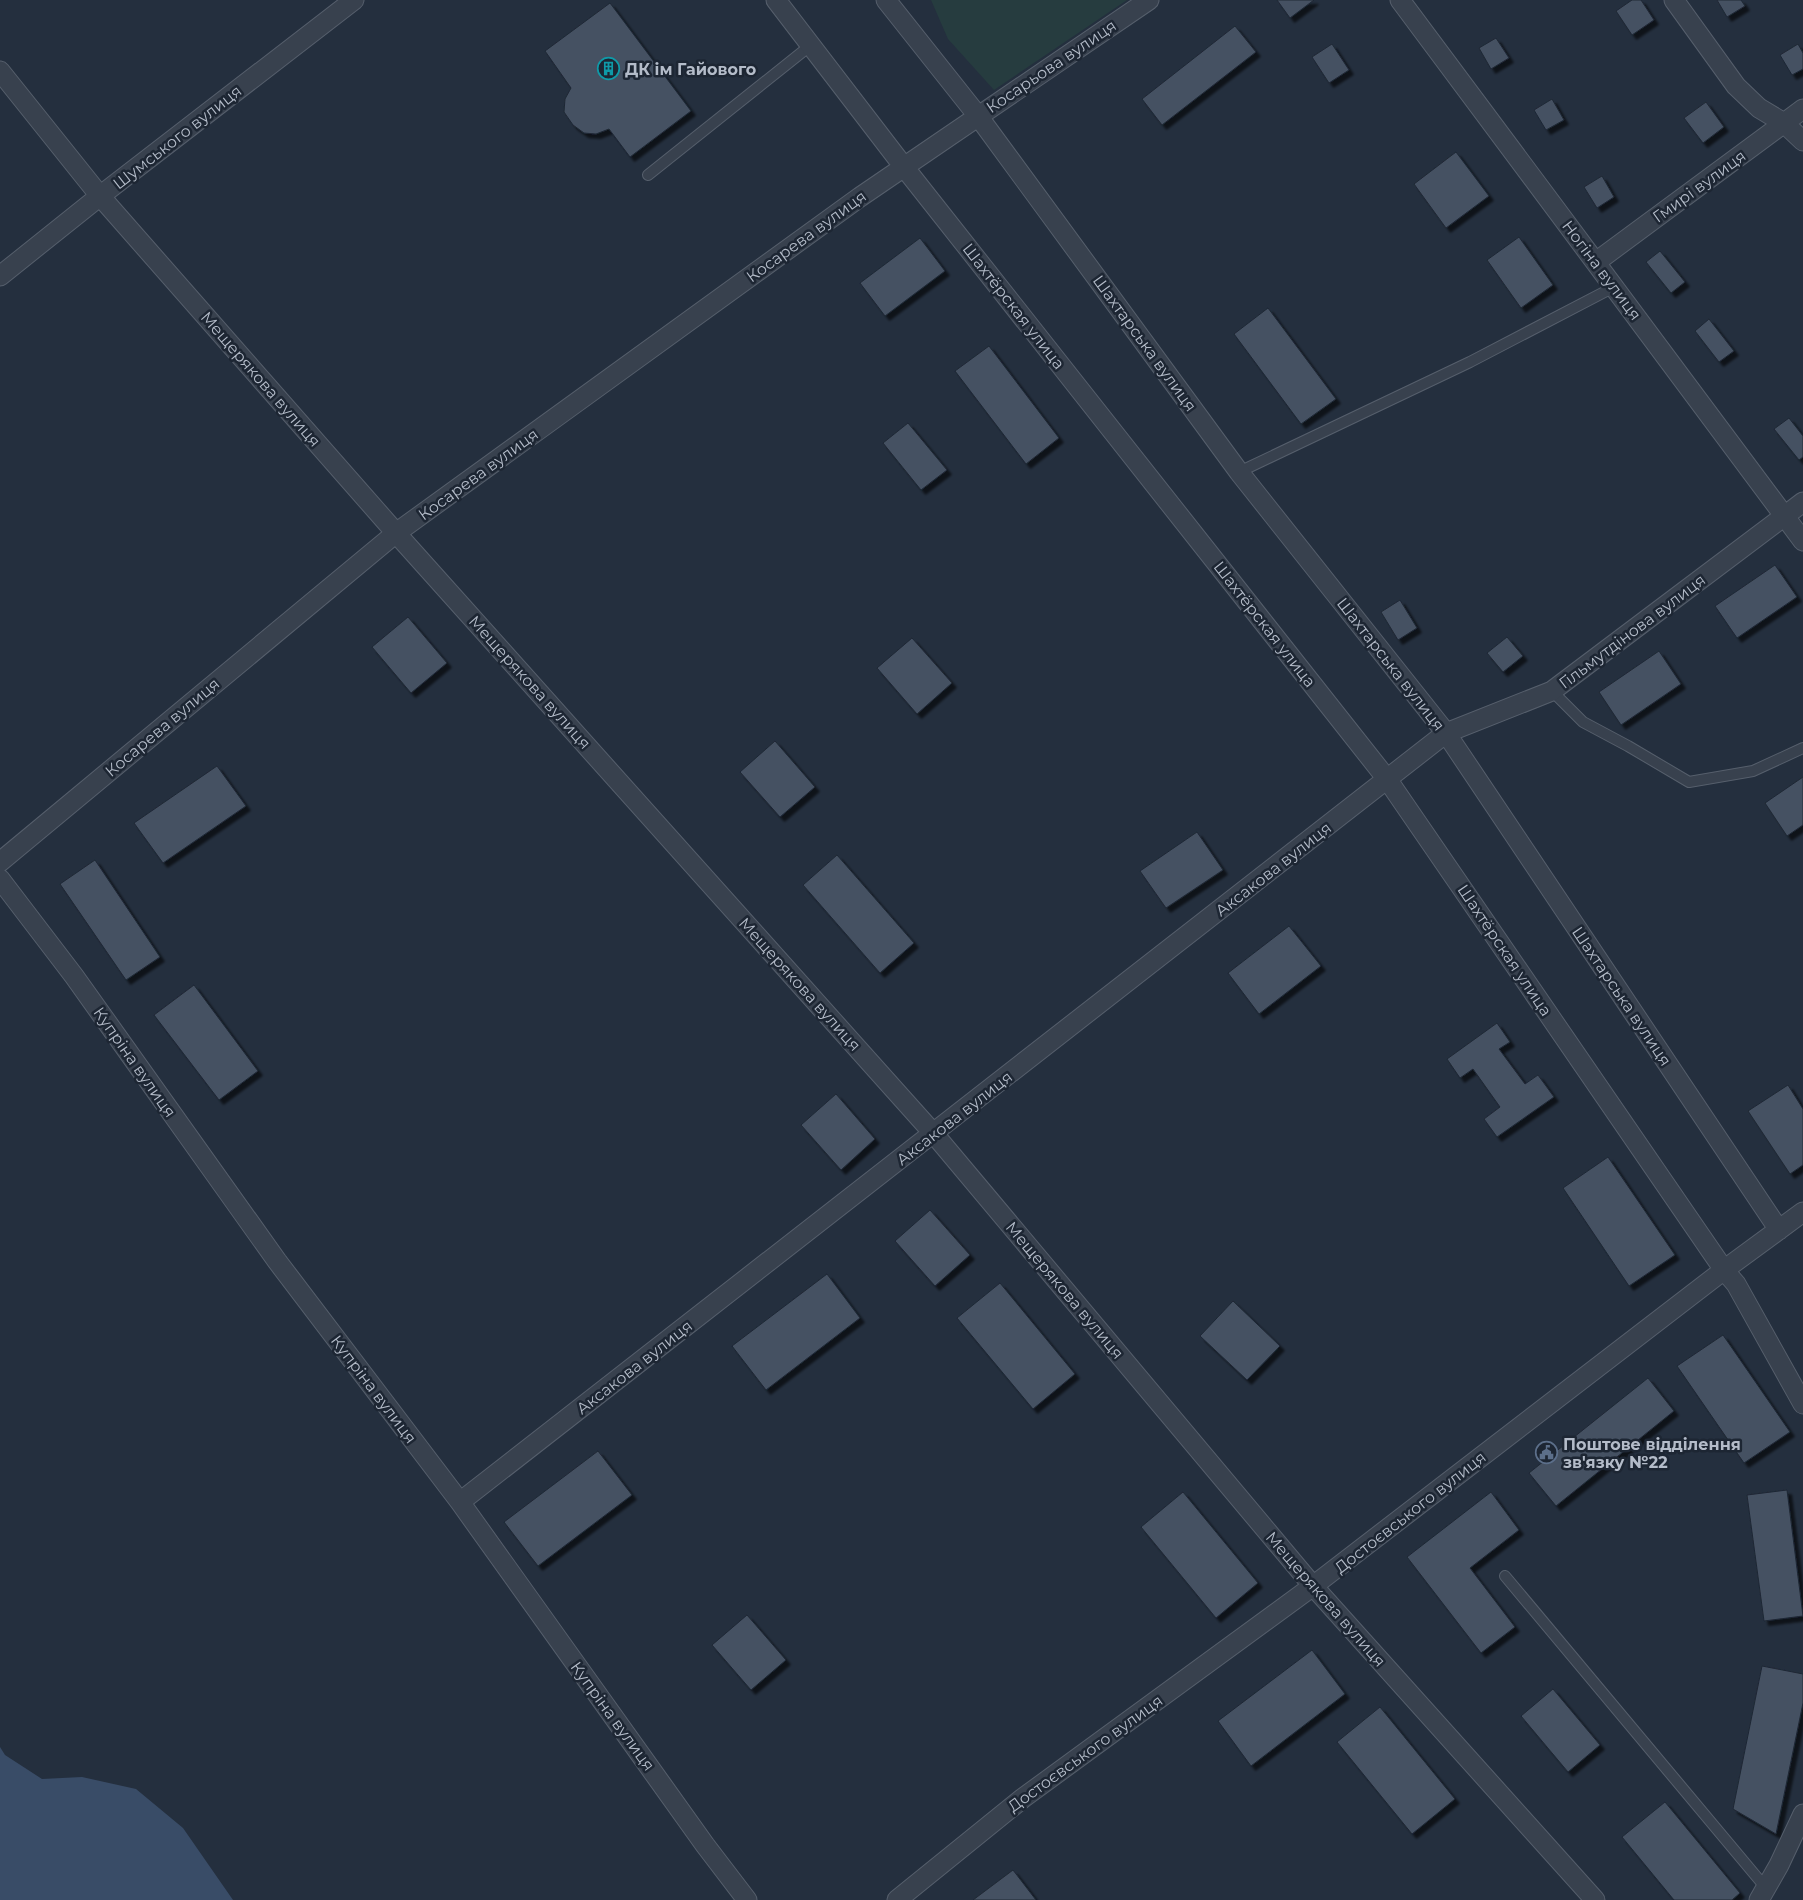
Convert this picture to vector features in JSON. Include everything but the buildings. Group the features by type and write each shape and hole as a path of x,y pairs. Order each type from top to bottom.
{"street":[{"name":"Шумського вулиця","path":"0,276 100,196 354,0"},
{"name":"Шахтёрская улица","path":"776,0 904,167 1387,780 1724,1270 1736,1284 1803,1404"},
{"name":"Шахтарська вулиця","path":"886,0 978,116 1239,472 1446,734 1779,1230"},
{"name":"Косарьова вулиця","path":"978,116 1149,0"},
{"name":"Ногіна вулиця","path":"1400,0 1803,541"},
{"path":"1674,0 1736,86 1759,108 1784,124 1803,141"},
{"name":"Мещерякова вулиця","path":"0,71 100,196 396,533 934,1134 1313,1586 1595,1900"},
{"name":"Гмирі вулиця","path":"1596,262 1803,109"},
{"name":"Косарева вулиця","path":"0,862 396,533 852,202 978,116"},
{"name":"Гільмутдінова вулиця","path":"1446,734 1552,691 1803,502"},
{"name":"Аксакова вулиця","path":"460,1502 1446,734"},
{"name":"Купріна вулиця","path":"0,879 74,976 277,1261 460,1502 747,1900"},
{"name":"Достоєвського вулиця","path":"897,1900 1022,1798 1313,1586 1724,1270 1803,1212"},
{"path":"1762,1894 1803,1814"}],"lane":[{"path":"648,175 811,45"},
{"path":"1239,472 1470,362 1614,287"},
{"path":"1552,691 1583,722 1689,782 1753,771 1803,748"},
{"path":"1505,1576 1762,1894"}],"green space":[{"path":"931,0 1127,0 994,90 948,39"}],"water":[{"path":"0,1747 5,1755 42,1779 82,1777 136,1789 183,1828 233,1900 0,1900"}],"place":[{"name":"ДК ім Гайового","path":"609,69"},
{"name":"Поштове відділення зв'язку №22","path":"1547,1453"}]}
